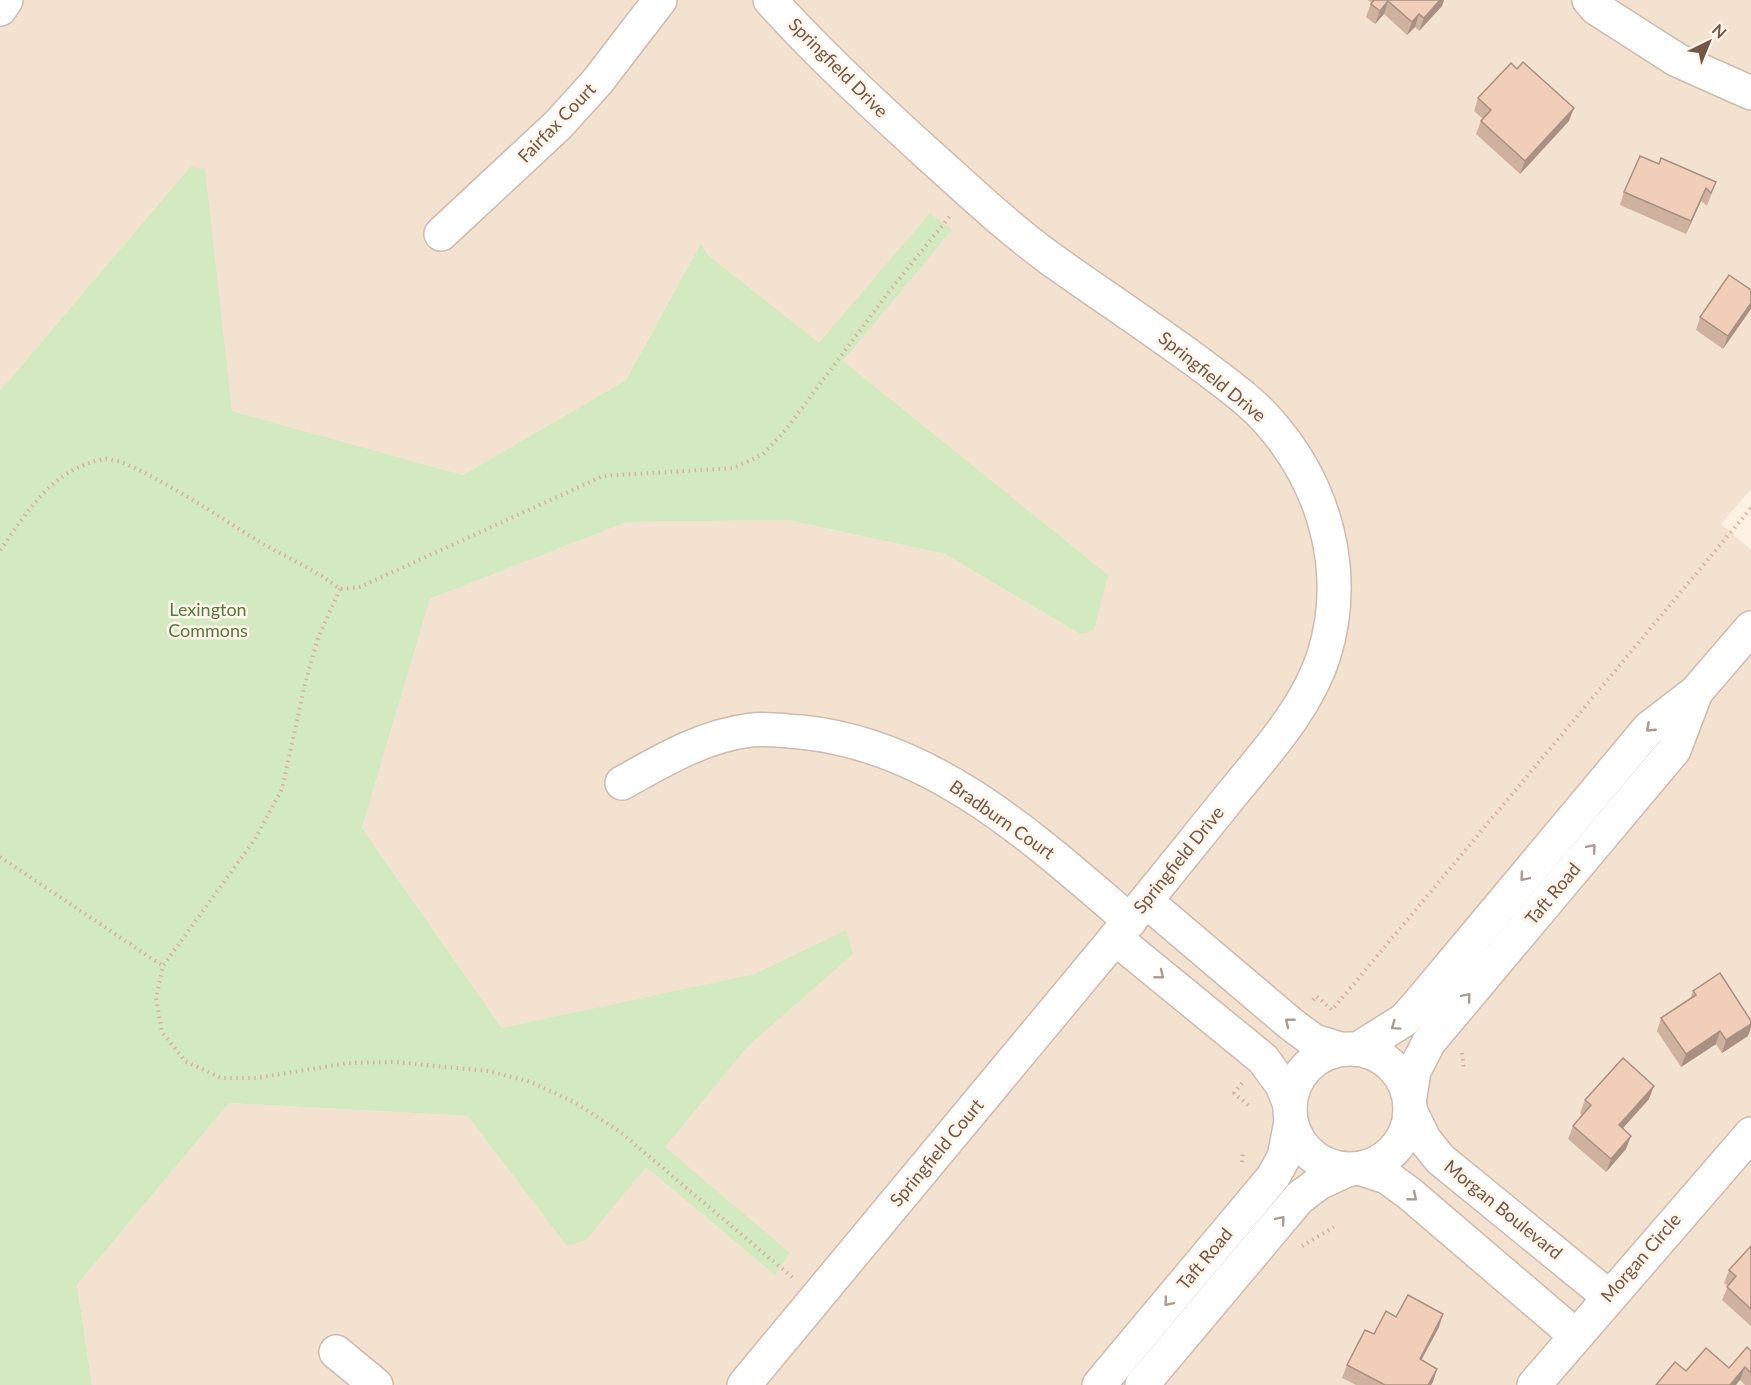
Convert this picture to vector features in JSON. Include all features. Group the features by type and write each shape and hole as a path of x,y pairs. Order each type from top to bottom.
{"street":[{"path":"0,9 6,0"},
{"name":"Fairfax Court","path":"441,234 558,125 597,82 660,0"},
{"name":"Springfield Drive","path":"770,0 863,95 970,192 1047,256 1166,338 1266,418 1306,473 1319,502 1330,538 1336,577 1333,617 1323,656 1308,693 1267,751 1130,920"},
{"path":"1589,0 1677,60 1751,93"},
{"name":"Taft Road","path":"1349,1049 1404,1020 1649,728 1696,692 1751,628"},
{"name":"Taft Road","path":"1410,1104 1414,1071 1429,1042 1674,750 1696,692"},
{"name":"Bradburn Court","path":"622,783 690,745 752,729 834,735 883,750 958,786 1016,827 1130,920"},
{"path":"1130,920 1314,1041 1376,1054 1392,1065 1404,1080 1410,1104 1409,1128 1398,1148 1380,1162 1354,1169"},
{"path":"1130,920 1263,1059 1282,1085 1299,1141 1312,1156 1329,1166 1387,1177 1575,1335"},
{"name":"Springfield Court","path":"744,1385 1130,920"},
{"path":"1290,1113 1294,1086 1306,1067 1322,1055 1349,1049"},
{"name":"Morgan Boulevard","path":"1410,1104 1424,1139 1440,1159 1608,1296"},
{"name":"Taft Road","path":"1099,1385 1273,1177 1284,1157 1290,1113"},
{"name":"Morgan Circle","path":"1534,1385 1608,1296 1751,1134"},
{"name":"Taft Road","path":"1142,1385 1299,1198 1319,1183 1354,1169"},
{"path":"336,1352 376,1385"}],"path":[{"path":"0,549 44,490 76,467 107,458 145,473 267,546 318,571 340,589 360,587 603,476 734,468 763,454 784,432 891,289 970,192"},
{"path":"1316,996 1332,1010 1751,508"},
{"path":"340,589 318,638 304,684 282,789 255,839 163,966 156,998 162,1032 185,1062 221,1078 256,1078 348,1063 395,1062 488,1071 531,1082 574,1102 618,1131 816,1298"},
{"path":"0,857 163,966"},
{"path":"1234,1093 1250,1107"}],"shaded area":[{"path":"0,0 1751,0 1751,489 1721,524 1751,550 1751,1385 92,1385 77,1285 229,1103 468,1116 502,1028 362,828 430,599 627,522 788,520 945,554 1080,634 819,344 708,255 701,243 626,380 463,475 232,411 190,167 0,391"}],"green space":[{"name":"Lexington Commons","path":"190,167 205,169 232,411 463,475 626,380 701,243 708,255 819,343 930,213 952,230 843,361 1108,575 1094,630 1080,634 945,554 788,520 627,522 430,599 362,828 502,1028 755,974 846,930 853,954 747,1047 665,1147 790,1253 775,1275 646,1167 586,1240 567,1246 468,1116 229,1103 77,1285 92,1385 0,1385 0,391"}],"building":[{"path":"1374,0 1440,0 1424,18 1419,14 1412,22 1388,1 1380,11 1371,4"},
{"path":"1523,62 1574,108 1525,161 1481,121 1491,110 1478,98 1511,63 1517,69"},
{"path":"1640,156 1659,164 1661,158 1716,182 1711,193 1706,188 1691,221 1624,192"},
{"path":"1729,275 1751,290 1751,303 1728,336 1700,317"},
{"path":"1720,973 1751,1024 1726,1040 1720,1031 1686,1054 1661,1018 1696,995 1693,991"},
{"path":"1623,1058 1654,1086 1619,1125 1631,1136 1611,1159 1573,1126 1591,1105 1585,1100"},
{"path":"1751,1246 1751,1309 1727,1287 1736,1276 1729,1270"},
{"path":"1408,1295 1443,1314 1420,1359 1437,1369 1428,1385 1385,1385 1347,1365 1365,1330 1374,1334 1386,1311 1396,1317"},
{"path":"1747,1347 1751,1351 1751,1373 1745,1367 1730,1385 1656,1385 1675,1362 1686,1371 1706,1348 1729,1368"}]}
